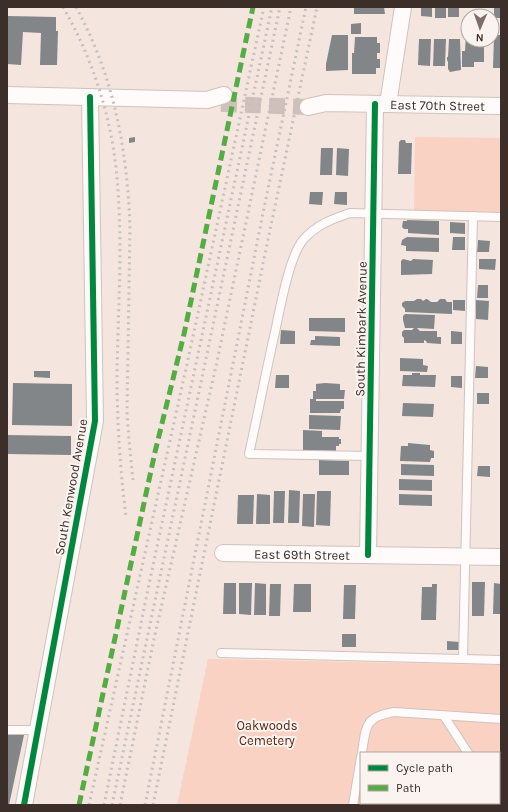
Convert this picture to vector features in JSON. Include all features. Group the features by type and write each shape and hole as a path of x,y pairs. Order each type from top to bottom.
{"street":[{"name":"South Kimbark Avenue","path":"368,555 373,213 381,104 403,7"},
{"path":"7,95 217,100"},
{"name":"South Kenwood Avenue","path":"24,805 95,421 90,97"},
{"name":"East 70th Street","path":"315,102 501,106"},
{"name":"East 69th Street","path":"223,553 501,557"}],"lane":[{"path":"370,456 249,454 282,301 295,253 303,240 316,227 333,218 350,213 501,217"},
{"path":"463,659 473,216"},
{"path":"221,653 501,660"},
{"path":"362,752 365,733 369,722 379,715 394,712 501,719"},
{"path":"444,716 467,752"},
{"path":"7,730 38,730"},
{"path":"353,805 360,763"}],"green space":[{"path":"415,137 501,138 501,213 414,211"},
{"name":"Oakwoods Cemetery","path":"208,659 501,665 501,805 177,805"}],"building":[{"path":"354,7 384,7 385,14 354,14"},
{"path":"421,7 432,7 432,17 421,16"},
{"path":"435,7 446,7 446,18 435,18"},
{"path":"448,7 459,7 459,17 448,17"},
{"path":"494,7 501,8 501,18 500,8"},
{"path":"8,16 56,17 56,31 58,31 57,65 40,65 41,33 23,32 21,65 7,64"},
{"path":"361,23 361,34 351,34 351,24"},
{"path":"332,35 348,35 348,70 326,71"},
{"path":"501,35 501,68 493,68 494,48 500,48"},
{"path":"355,37 377,37 377,43 380,43 380,53 377,53 377,59 380,59 380,68 376,68 376,74 352,74 352,53 354,53"},
{"path":"419,39 431,39 430,66 418,65"},
{"path":"434,39 446,39 445,66 433,66"},
{"path":"449,39 460,39 461,70 450,72 448,69"},
{"path":"465,48 484,48 484,62 474,62 474,67 462,67 462,51 465,51"},
{"path":"135,137 135,142 129,143 129,138"},
{"path":"401,140 405,140 406,143 412,143 411,174 398,174 399,142"},
{"path":"321,148 333,148 332,175 320,175"},
{"path":"337,148 349,149 348,176 336,175"},
{"path":"310,192 323,192 322,205 309,204"},
{"path":"335,192 347,192 347,205 334,204"},
{"path":"403,221 439,221 439,235 408,233 408,229 404,229 402,227"},
{"path":"450,222 465,223 465,234 450,233"},
{"path":"407,237 439,238 439,252 406,251 406,246 401,245 402,240"},
{"path":"453,237 465,237 465,250 452,250"},
{"path":"478,240 490,241 489,252 477,252"},
{"path":"403,259 411,261 413,259 433,260 432,274 401,275 401,261"},
{"path":"479,259 496,259 495,270 479,269"},
{"path":"478,285 488,285 488,298 477,298"},
{"path":"421,299 423,301 427,299 431,302 437,302 440,299 445,299 447,302 452,302 452,314 405,312 402,303"},
{"path":"453,300 465,300 465,311 453,310"},
{"path":"476,300 489,301 488,320 476,319"},
{"path":"405,314 435,315 434,329 417,328 420,331 437,331 437,337 441,337 441,344 427,343 424,340 424,343 404,343 402,332 404,330 412,330 414,328 405,328 403,316"},
{"path":"309,318 345,318 345,332 309,331"},
{"path":"281,330 295,331 295,344 280,344"},
{"path":"451,331 462,332 462,344 451,344"},
{"path":"315,336 340,337 340,346 310,345 311,340 315,340"},
{"path":"400,358 423,359 423,365 428,366 427,372 400,371"},
{"path":"476,366 488,367 488,378 475,378"},
{"path":"34,371 50,371 50,378 34,377"},
{"path":"412,373 420,373 420,375 436,375 435,387 402,386 403,375 412,375"},
{"path":"276,375 289,375 289,388 275,388"},
{"path":"451,376 462,376 462,388 451,387"},
{"path":"13,383 72,384 72,426 12,425"},
{"path":"316,384 340,384 340,390 345,390 344,399 316,399 316,401 344,401 344,409 341,409 340,413 310,413 310,399 313,399 313,391 316,391"},
{"path":"477,393 489,393 489,404 477,404"},
{"path":"403,403 434,404 433,417 402,416"},
{"path":"309,415 341,416 340,430 309,429"},
{"path":"303,430 322,431 322,437 339,437 339,439 341,439 341,444 336,446 336,451 303,450"},
{"path":"7,435 71,436 71,455 7,454"},
{"path":"408,443 430,445 430,450 434,451 434,458 431,458 430,462 400,461 401,446 408,446"},
{"path":"319,460 349,461 349,475 319,475"},
{"path":"401,464 434,465 434,476 401,475"},
{"path":"478,466 490,466 490,477 477,476"},
{"path":"399,479 432,480 432,491 399,490"},
{"path":"289,490 300,491 299,523 288,523"},
{"path":"274,491 285,491 284,523 273,523"},
{"path":"317,491 331,491 330,526 316,525"},
{"path":"257,494 270,495 270,524 256,524"},
{"path":"303,494 315,494 314,527 302,526"},
{"path":"399,494 432,495 432,506 399,505"},
{"path":"238,495 254,495 253,524 237,524"},
{"path":"472,582 485,582 484,616 472,616"},
{"path":"224,583 236,583 236,614 223,614"},
{"path":"239,583 252,583 251,615 239,614"},
{"path":"255,583 266,584 266,615 254,615"},
{"path":"494,583 501,584 501,614 493,614"},
{"path":"270,584 281,584 280,616 269,616"},
{"path":"294,584 311,584 311,612 293,612"},
{"path":"432,584 437,584 436,620 421,620 422,587 432,587"},
{"path":"344,585 356,585 355,619 343,619"},
{"path":"342,634 356,634 356,647 342,647"},
{"path":"447,641 460,642 459,650 447,650"},
{"path":"7,735 24,735 9,805 7,805"}],"tunnel":[{"path":"221,104 308,107"}],"railway":[{"path":"63,7 74,27 92,68 106,112 111,134 117,178 120,227 117,374 121,463 126,516"},
{"path":"76,7 89,33 109,87 122,141 126,169 130,227 127,413 133,480"},
{"path":"89,805 187,364 264,7"},
{"path":"104,805 148,589 272,7"},
{"path":"112,805 280,7"},
{"path":"120,805 154,639 216,366 291,7"},
{"path":"145,805 263,213 306,7"},
{"path":"153,805 266,249 317,7"}],"marked path":[{"path":"79,805 155,452 184,334 253,7"}],"cycle path":[{"path":"24,805 95,421 90,97"},
{"path":"368,555 375,104"}]}
